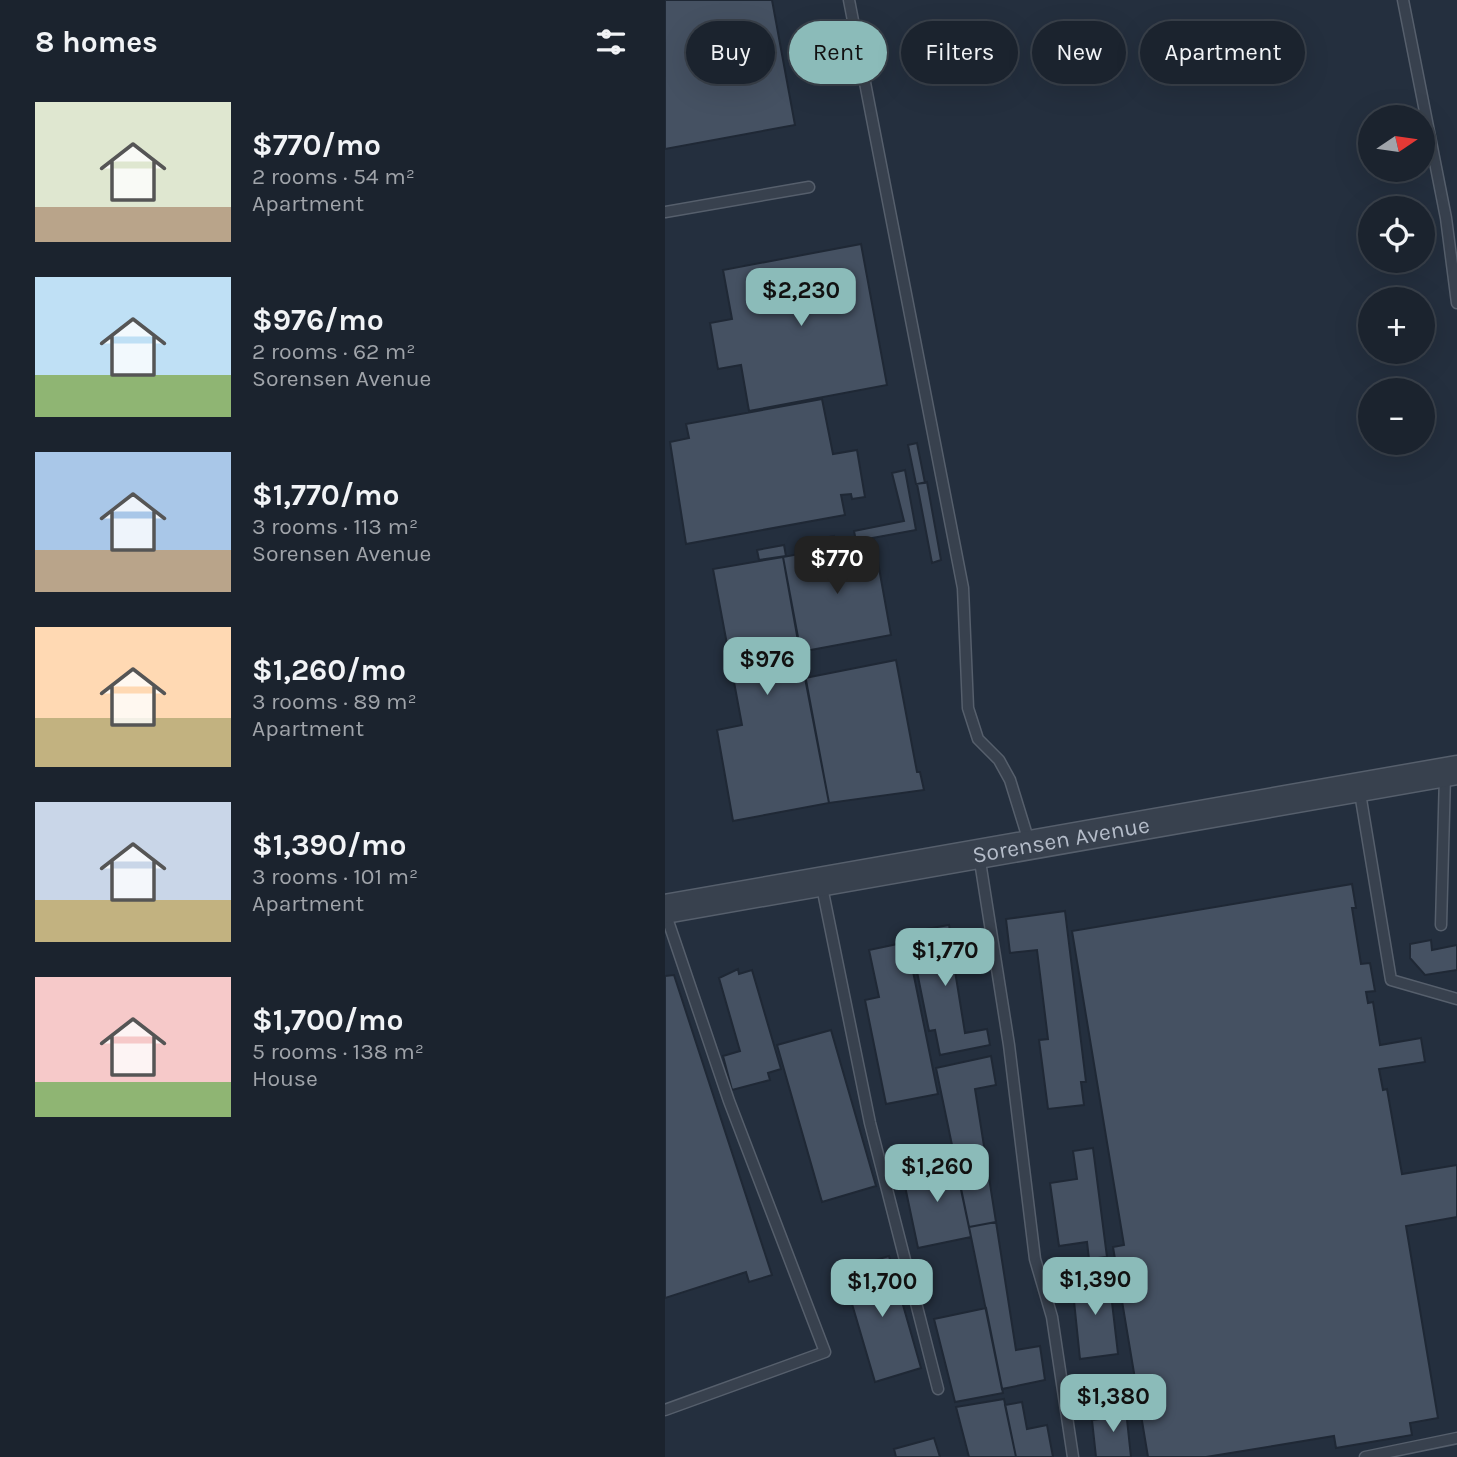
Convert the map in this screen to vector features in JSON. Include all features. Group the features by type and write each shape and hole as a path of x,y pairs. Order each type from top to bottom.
{"street":[{"name":"Sorensen Avenue","path":"665,910 1451,771"}],"lane":[{"path":"849,0 963,588 968,708 978,739 999,760 1010,779 1030,846"},
{"path":"1403,0 1445,218 1457,303"},
{"path":"665,212 809,187"},
{"path":"1441,925 1451,771"},
{"path":"1359,787 1391,980 1457,999"},
{"path":"979,854 1009,1045 1035,1259 1052,1317 1073,1457"},
{"path":"821,882 870,1123 938,1389"},
{"path":"665,910 729,1101 825,1352 665,1410"},
{"path":"1365,1457 1457,1438"}],"building":[{"path":"665,0 772,0 795,125 665,149"},
{"path":"861,244 887,385 749,411 741,365 718,369 710,323 732,319 723,270"},
{"path":"822,399 833,454 857,450 865,497 852,499 851,494 841,495 845,515 686,544 670,442 689,438 686,424"},
{"path":"917,443 925,483 916,484 908,445"},
{"path":"905,470 916,530 856,541 854,531 904,521 892,473"},
{"path":"927,482 941,560 932,563 917,484"},
{"path":"834,536 836,547 810,551 809,541"},
{"path":"874,540 891,635 800,652 783,557"},
{"path":"784,545 786,556 759,560 757,550"},
{"path":"783,557 829,803 733,821 717,730 742,725 713,569"},
{"path":"896,660 917,772 920,772 924,790 829,803 805,678"},
{"path":"1352,884 1356,908 1352,908 1361,964 1370,963 1375,991 1366,992 1368,1003 1373,1002 1380,1045 1421,1038 1425,1062 1379,1069 1383,1090 1387,1089 1402,1174 1457,1165 1457,1217 1406,1226 1438,1418 1410,1423 1412,1435 1336,1448 1334,1436 1206,1457 1148,1457 1113,1247 1124,1245 1072,931"},
{"path":"1065,911 1086,1082 1081,1082 1084,1105 1048,1109 1039,1040 1048,1039 1037,950 1010,953 1006,919"},
{"path":"949,925 953,947 973,944 977,967 955,971 965,1033 987,1029 990,1045 940,1055 935,1030 929,1031 909,932"},
{"path":"1431,940 1432,950 1457,945 1457,970 1425,975 1410,958 1410,944"},
{"path":"907,942 938,1094 886,1104 865,1000 879,997 869,950"},
{"path":"738,969 739,974 752,970 781,1069 768,1073 770,1080 732,1090 723,1056 740,1051 719,978"},
{"path":"674,975 772,1275 749,1282 746,1272 665,1298 665,976"},
{"path":"831,1030 876,1186 822,1202 777,1045"},
{"path":"991,1056 996,1085 975,1089 996,1222 969,1227 936,1068"},
{"path":"1093,1148 1107,1257 1089,1259 1087,1242 1059,1246 1050,1183 1077,1179 1073,1151"},
{"path":"955,1161 971,1237 918,1248 902,1172"},
{"path":"996,1222 1016,1350 1040,1346 1045,1380 1002,1389 969,1227"},
{"path":"889,1256 921,1368 875,1382 842,1270"},
{"path":"1108,1268 1118,1354 1080,1359 1074,1301 1069,1302 1068,1294 1072,1293 1072,1289 1093,1286 1091,1270"},
{"path":"986,1308 1003,1393 955,1402 934,1319"},
{"path":"1004,1399 1016,1457 969,1457 956,1407"},
{"path":"1125,1401 1131,1457 1096,1457 1092,1420 1116,1417 1114,1403"},
{"path":"1022,1402 1027,1429 1047,1425 1053,1457 1016,1457 1005,1405"},
{"path":"934,1438 940,1457 896,1457 894,1449"}]}
